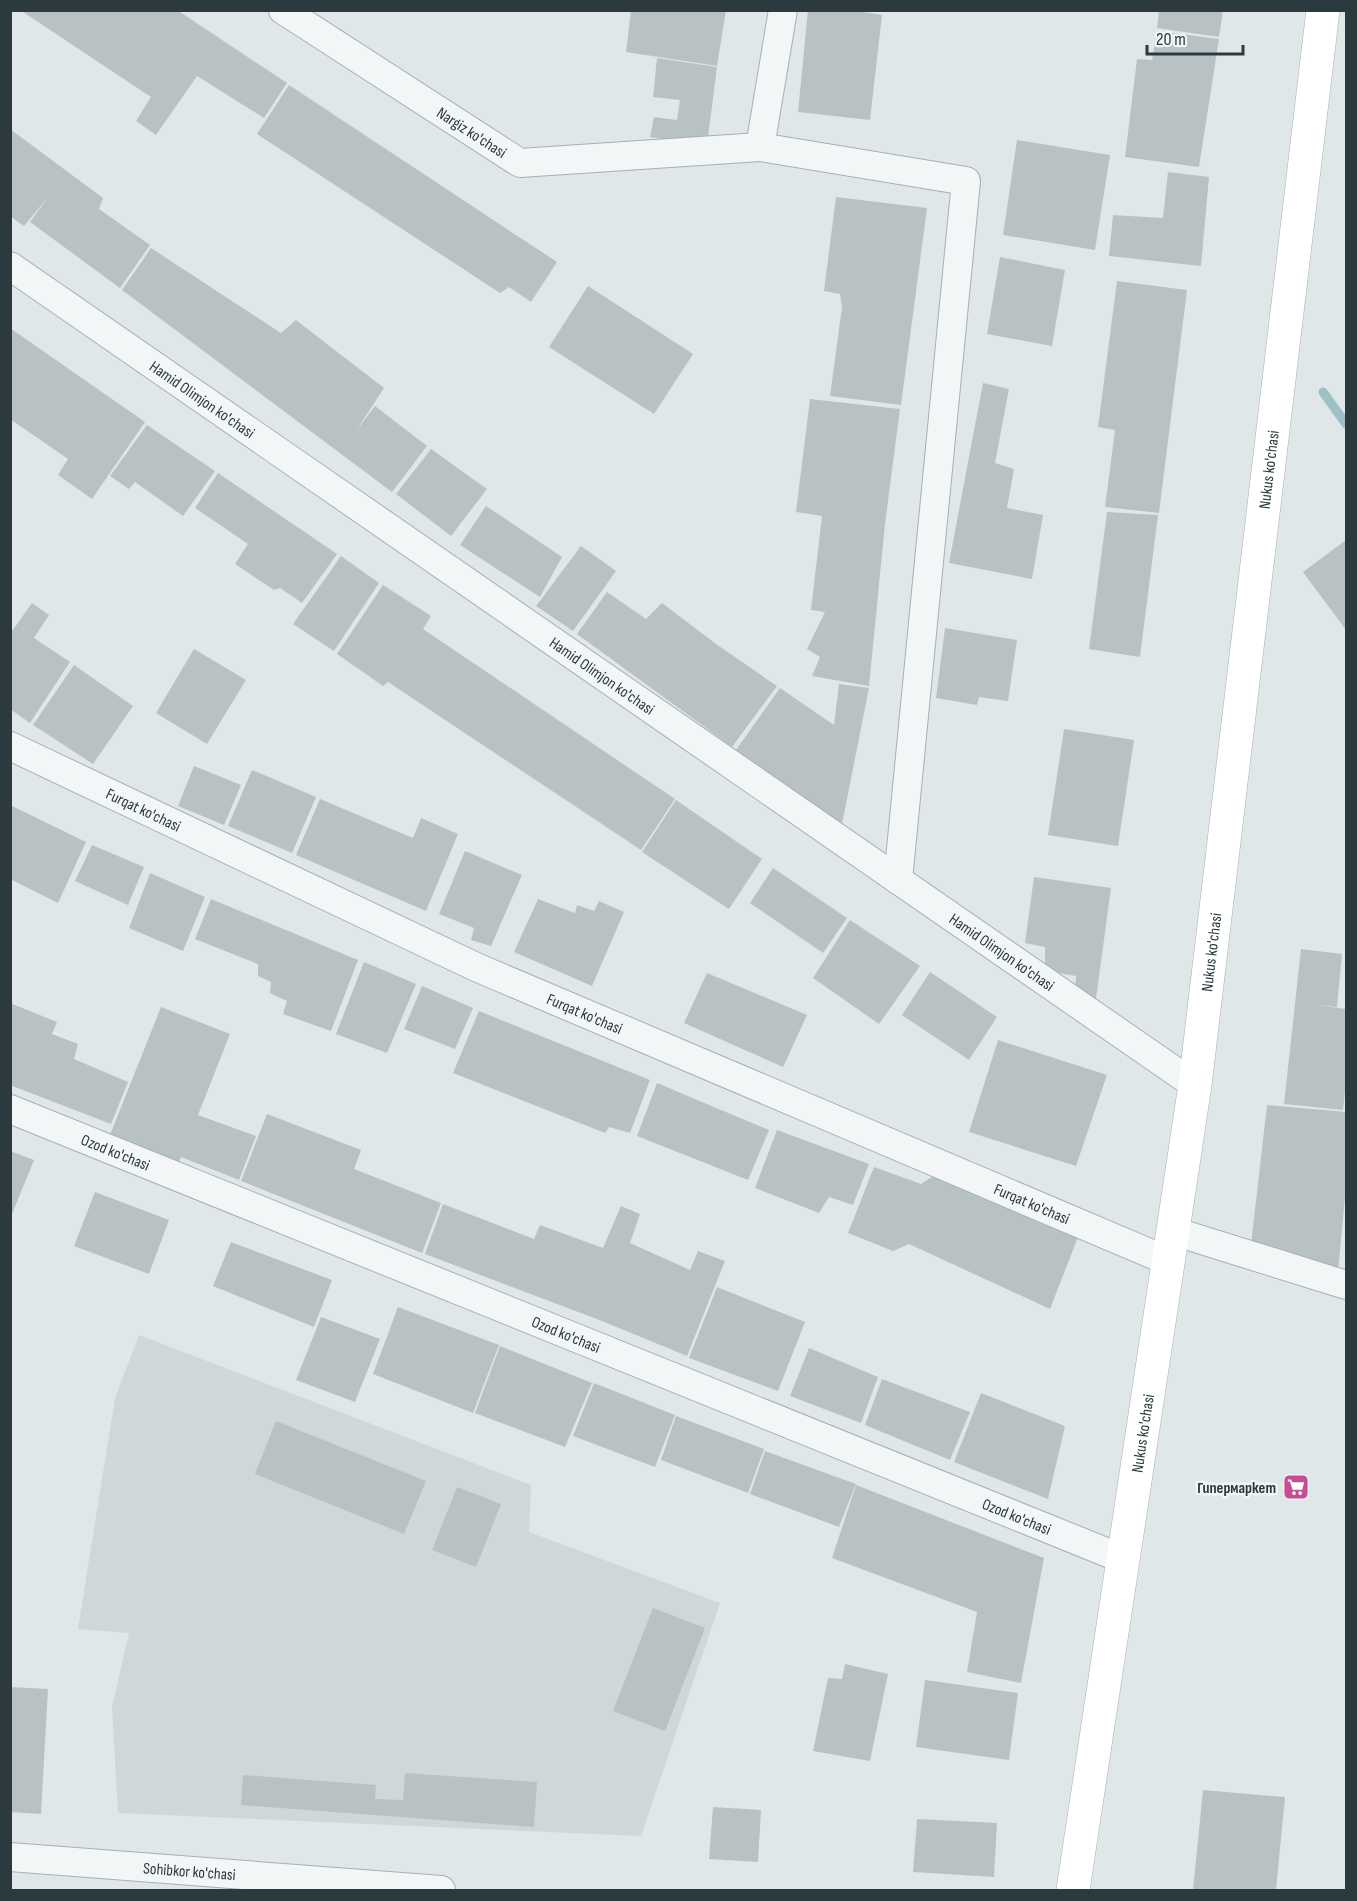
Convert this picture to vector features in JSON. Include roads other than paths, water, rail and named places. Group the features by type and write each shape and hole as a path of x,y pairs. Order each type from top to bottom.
{"main road":[{"name":"Nukus ko'chasi","path":"1073,1890 1195,1085 1323,10"}],"street":[{"name":"Nargiz ko'chasi","path":"283,10 520,163 760,147 966,181 898,880"},
{"path":"760,147 783,10"},
{"name":"Hamid Olimjon ko'chasi","path":"10,266 1195,1085"},
{"name":"Furqat ko'chasi","path":"10,746 476,967 1170,1246 1347,1285"},
{"name":"Ozod ko'chasi","path":"10,1108 1123,1559"},
{"name":"Sohibkor ko'chasi","path":"10,1857 298,1885 441,1890"}],"waterway":[{"path":"1323,392 1346,424"}],"place":[{"name":"Гипермаркет","path":"1296,1487"}]}
